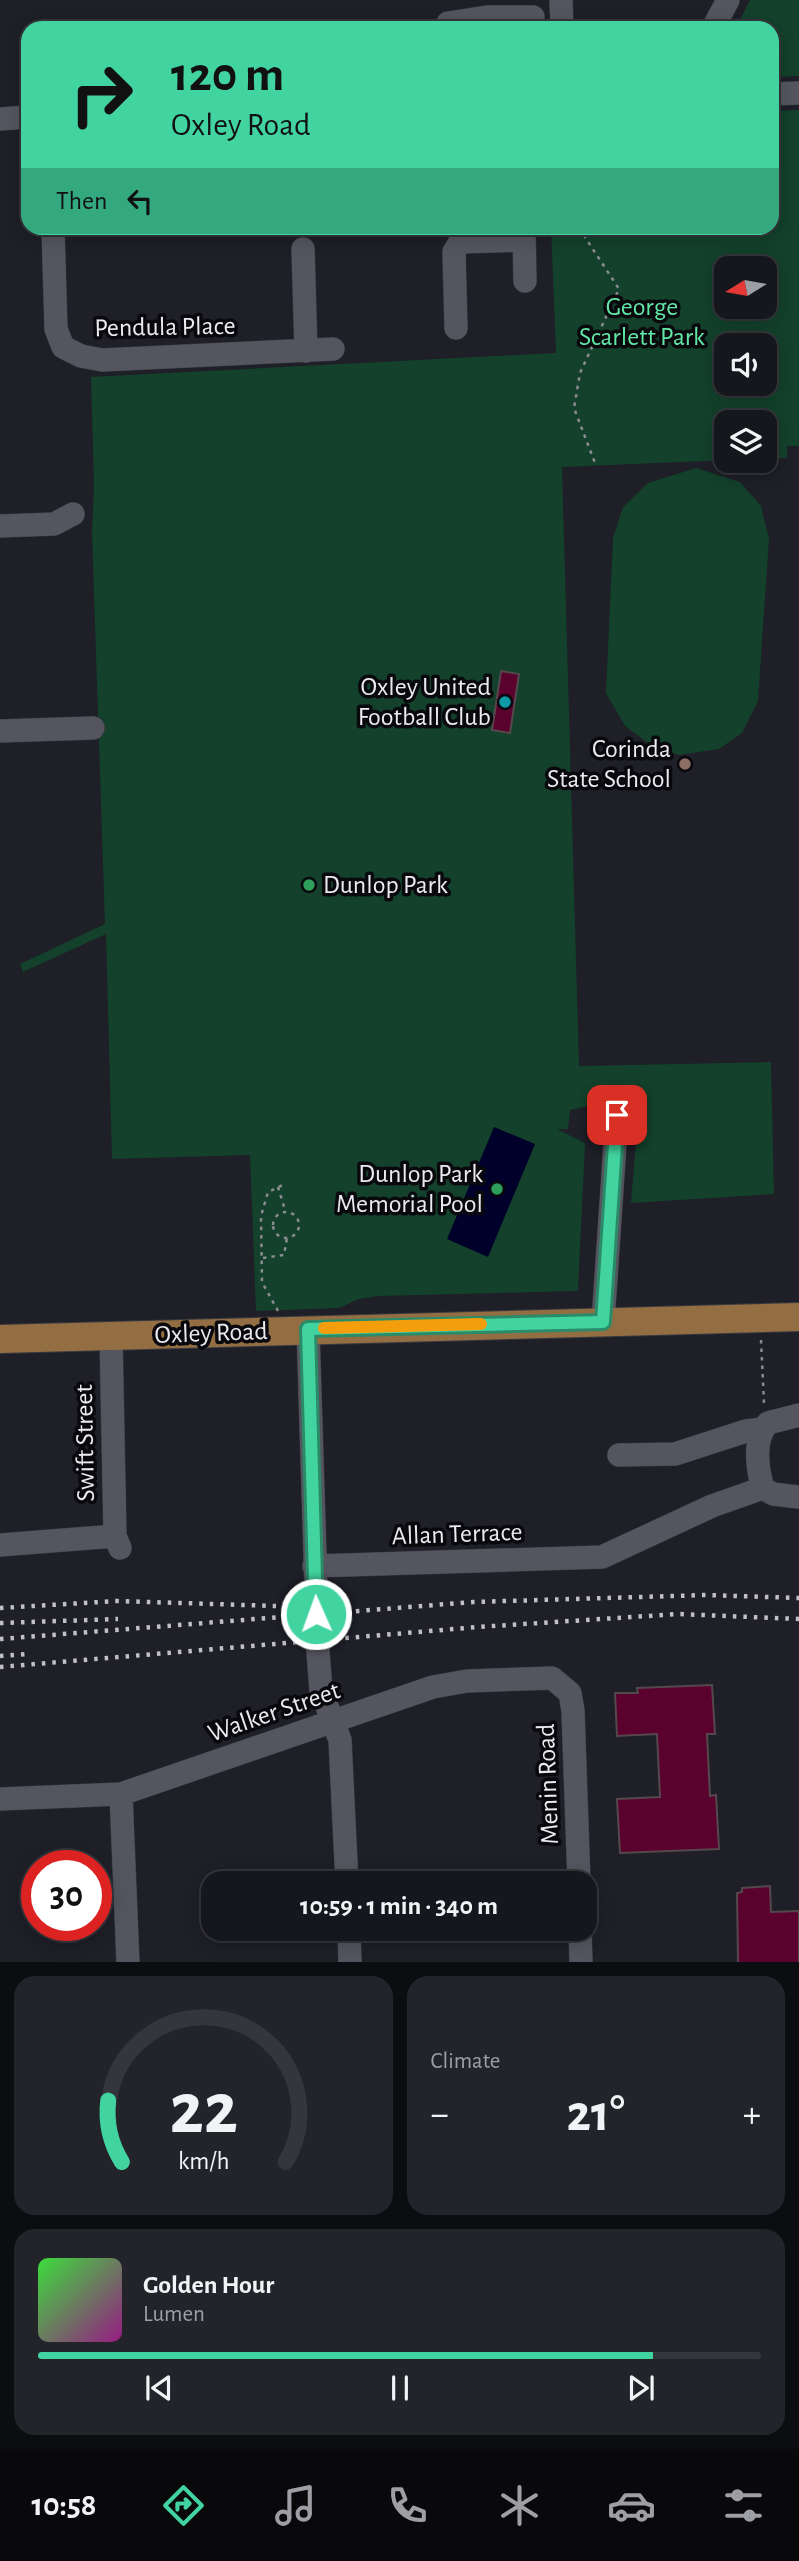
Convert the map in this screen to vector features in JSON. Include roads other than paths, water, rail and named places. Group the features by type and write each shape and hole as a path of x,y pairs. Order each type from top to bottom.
{"main road":[{"name":"Oxley Road","path":"0,1339 799,1317"}],"street":[{"path":"561,0 562,21"},
{"path":"717,21 728,0"},
{"path":"453,21 486,9 533,17"},
{"path":"779,94 799,93"},
{"path":"0,118 21,117"},
{"name":"Pendula Place","path":"53,235 56,328 63,347 81,356 102,360 333,349"},
{"path":"456,328 454,252 460,242 488,241 519,235"},
{"path":"524,235 524,281"},
{"path":"303,249 306,351"},
{"path":"0,526 54,524 73,514"},
{"path":"0,731 93,728"},
{"path":"603,1322 617,1115"},
{"path":"308,1329 314,1566 321,1691 342,1750 347,1871"},
{"name":"Swift Street","path":"0,1545 117,1542 111,1336"},
{"path":"619,1455 675,1454 799,1415"},
{"path":"765,1426 758,1442 763,1488 773,1494 799,1497"},
{"name":"Allan Terrace","path":"314,1566 602,1557 712,1506 763,1488"},
{"name":"Walker Street","path":"0,1799 121,1794 433,1687 467,1681 552,1678 565,1686"},
{"name":"Menin Road","path":"565,1686 570,1693 573,1711 579,1871"},
{"path":"121,1794 128,1962"},
{"path":"349,1941 350,1962"},
{"path":"580,1941 581,1962"}],"water":[{"path":"494,1127 535,1144 488,1257 447,1239"}],"railway":[{"path":"0,1639 473,1602 706,1595 799,1598"},
{"path":"0,1608 117,1601 276,1606"},
{"path":"0,1667 478,1627 678,1614 799,1619"},
{"path":"0,1623 118,1619"},
{"path":"0,1656 28,1654"}],"place":[{"name":"Oxley United Football Club","path":"505,702"},
{"name":"Corinda State School","path":"685,764"},
{"name":"Dunlop Park","path":"309,885"},
{"name":"Dunlop Park Memorial Pool","path":"497,1189"}],"park label":[{"name":"George Scarlett Park","path":"642,322"}]}
